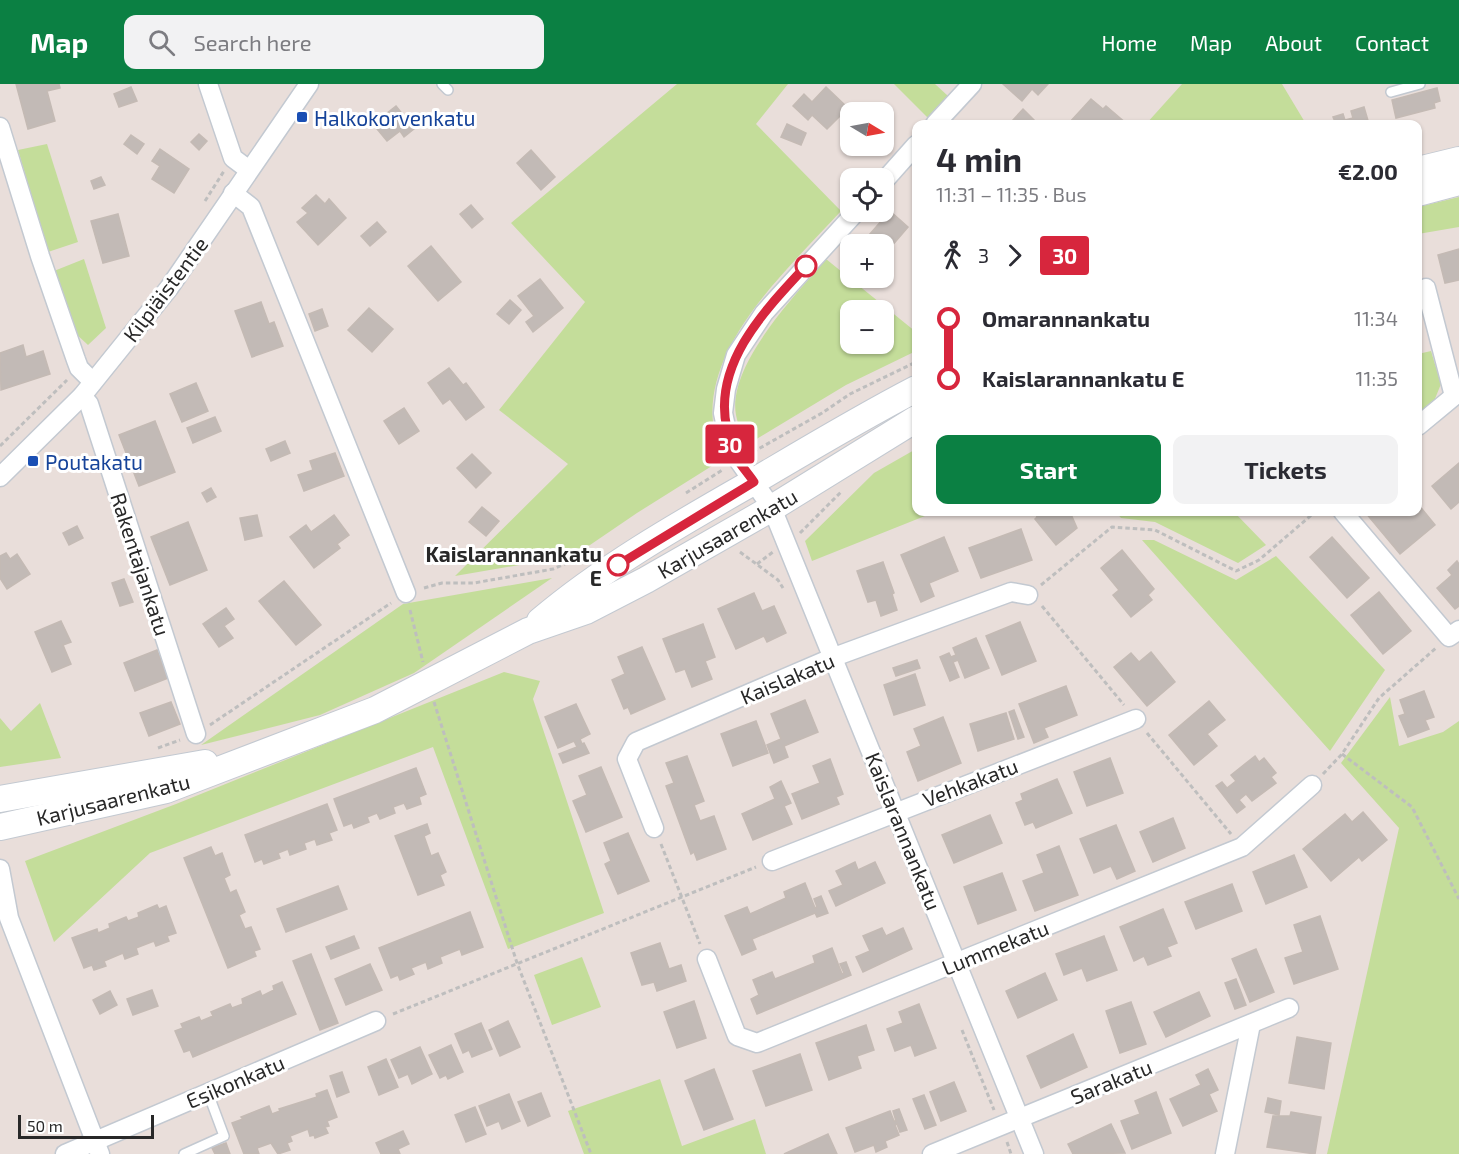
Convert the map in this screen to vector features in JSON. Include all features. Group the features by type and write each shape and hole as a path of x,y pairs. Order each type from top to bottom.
{"street":[{"path":"208,84 233,158 249,170"},
{"name":"Kilpiäistentie","path":"0,477 82,396 169,288 309,84"},
{"path":"939,120 972,84"},
{"path":"0,127 40,256 79,368 93,382"},
{"path":"894,170 912,150"},
{"path":"1422,169 1459,160"},
{"path":"1422,192 1459,182"},
{"path":"233,193 251,207 406,592"},
{"name":"Kaislarannankatu","path":"847,222 764,312 736,355 726,389 723,413 731,450 772,508 1034,1154"},
{"path":"1422,423 1456,394 1426,288"},
{"name":"Karjusaarenkatu","path":"528,631 573,593 706,509 912,391"},
{"name":"Rakentajankatu","path":"82,396 89,404 196,734"},
{"name":"Karjusaarenkatu","path":"0,827 166,790 375,710 528,631 586,611 646,580 772,508 912,421"},
{"path":"1347,516 1454,634"},
{"name":"Kaislakatu","path":"654,828 627,759 636,742 834,657 1011,592 1028,595"},
{"name":"Vehkakatu","path":"772,861 1136,719"},
{"name":"Karjusaarenkatu","path":"0,799 259,754"},
{"name":"Lummekatu","path":"707,959 737,1036 757,1043 1242,847 1312,785"},
{"path":"0,869 9,918 97,1148"},
{"name":"Sarakatu","path":"932,1154 1289,1008"},
{"name":"Esikonkatu","path":"65,1154 97,1148 208,1093 376,1021"},
{"path":"1225,1154 1251,1024"}],"lane":[{"path":"1391,92 1420,84"},
{"path":"184,1154 224,1136 208,1093"}],"path":[{"path":"200,208 233,158"},
{"path":"683,495 850,394 912,364"},
{"path":"0,446 79,368"},
{"path":"1028,595 1112,527 1155,530 1236,570 1259,560 1310,516"},
{"path":"154,749 196,734 406,592 442,583 474,583 553,569 598,550"},
{"path":"1312,785 1342,754 1379,698 1454,634"},
{"path":"1342,754 1412,807 1459,899"},
{"path":"452,759 517,963 591,1154"},
{"path":"654,828 707,959"},
{"path":"376,1021 772,861"}],"green space":[{"path":"677,84 788,84 756,124 840,210 767,292 744,323 726,355 715,389 713,424 723,459 590,545 548,560 455,576 568,464 499,410 585,302 511,223"},
{"path":"894,84 935,84 948,96 928,118"},
{"path":"1182,84 1282,84 1304,120 1150,120"},
{"path":"47,144 78,242 48,252 18,150"},
{"path":"1459,197 1459,227 1422,233 1422,206"},
{"path":"84,259 106,328 88,345 74,332 54,271"},
{"path":"826,259 840,270 840,288 862,288 877,300 840,300 840,354 894,354 894,314 912,329 912,353 846,385 745,446 736,415 736,395 742,375 766,332"},
{"path":"1431,351 1441,384 1432,406 1422,415 1422,353"},
{"path":"912,451 912,516 925,516 812,561 805,541 874,473"},
{"path":"1119,516 1238,516 1266,545 1238,563 1155,522"},
{"path":"1142,540 1154,540 1236,580 1276,556 1385,670 1330,751"},
{"path":"552,578 414,673 320,715 201,745 403,604"},
{"path":"504,672 540,681 533,699 604,913 508,949 433,747 150,853 54,942 25,861 176,804"},
{"path":"1390,697 1399,746 1443,732 1459,721 1459,1154 1327,1154 1399,828 1341,763"},
{"path":"40,703 61,758 0,767 0,718 11,731"},
{"path":"582,957 601,1007 552,1025 534,975"},
{"path":"660,1079 682,1146 755,1119 766,1154 584,1154 568,1111"}],"building":[{"path":"16,84 59,84 60,88 47,91 55,121 28,129"},
{"path":"1003,84 1048,84 1038,95 1032,89 1022,101"},
{"path":"131,87 137,101 119,107 114,94"},
{"path":"826,87 842,102 840,116 827,129 812,115 808,120 793,106 804,94 812,102"},
{"path":"1437,88 1440,101 1434,103 1435,108 1396,118 1392,100"},
{"path":"1091,99 1103,109 1106,106 1122,120 1072,120"},
{"path":"396,106 414,129 404,137 400,131 387,141 373,124"},
{"path":"1364,107 1368,120 1345,120 1353,118 1351,111"},
{"path":"1023,109 1034,120 1013,120"},
{"path":"1343,114 1345,120 1334,120 1333,117"},
{"path":"787,124 806,133 801,145 781,137"},
{"path":"199,134 207,141 199,150 191,142"},
{"path":"131,135 144,144 137,154 124,144"},
{"path":"160,149 189,169 174,193 152,179 160,166 152,161"},
{"path":"531,150 555,177 541,190 517,163"},
{"path":"101,177 105,185 94,189 91,181"},
{"path":"316,195 325,204 329,199 346,218 318,245 297,222 308,213 302,208"},
{"path":"471,205 483,219 472,228 460,214"},
{"path":"118,214 129,256 103,263 91,221"},
{"path":"894,215 908,227 894,243 894,234 870,234 880,222 894,222"},
{"path":"377,222 386,232 370,246 361,236"},
{"path":"431,246 461,282 438,301 408,266"},
{"path":"1459,249 1459,280 1445,283 1438,255"},
{"path":"540,279 563,308 533,332 526,322 534,316 518,296"},
{"path":"510,300 521,310 509,324 497,314"},
{"path":"261,302 269,324 274,322 283,346 252,357 235,311"},
{"path":"369,308 393,329 372,352 348,330"},
{"path":"322,309 328,326 315,331 309,314"},
{"path":"23,345 26,357 43,351 50,374 1,390 0,353"},
{"path":"449,368 463,385 466,383 484,407 466,420 450,399 443,404 428,383"},
{"path":"196,383 208,411 182,422 170,394"},
{"path":"404,408 419,431 399,444 384,421"},
{"path":"215,417 221,431 193,443 187,428"},
{"path":"155,421 175,472 139,486 119,435"},
{"path":"285,441 290,453 271,461 266,449"},
{"path":"335,453 344,476 304,491 298,475 313,470 310,461"},
{"path":"472,454 491,473 476,488 457,468"},
{"path":"1459,463 1459,502 1451,509 1432,486"},
{"path":"211,488 216,497 207,502 202,493"},
{"path":"482,507 499,521 486,536 469,522"},
{"path":"1422,509 1435,525 1400,554 1368,516 1422,516"},
{"path":"257,515 262,536 245,540 240,518"},
{"path":"334,515 349,535 337,544 340,548 314,568 290,537 306,525 311,532"},
{"path":"1072,516 1077,528 1056,545 1035,519 1037,517"},
{"path":"188,522 207,570 170,585 151,537"},
{"path":"77,526 83,538 69,545 63,533"},
{"path":"1021,529 1032,560 981,578 969,548"},
{"path":"944,537 958,571 929,583 934,596 921,602 901,555"},
{"path":"1332,537 1369,578 1347,598 1310,557"},
{"path":"1122,550 1154,589 1148,595 1152,600 1131,617 1113,595 1119,590 1101,568"},
{"path":"6,553 10,559 17,554 30,574 7,589 0,578 0,556"},
{"path":"1457,561 1459,564 1459,606 1455,609 1437,588 1452,575 1448,570"},
{"path":"883,562 894,593 892,594 897,610 881,616 876,600 868,602 857,571"},
{"path":"124,579 133,602 120,606 112,583"},
{"path":"284,581 321,625 296,645 259,601"},
{"path":"1379,592 1411,631 1383,654 1351,615"},
{"path":"754,593 762,611 774,606 786,633 767,642 764,636 736,649 718,609"},
{"path":"226,608 234,619 224,626 233,638 219,647 203,624"},
{"path":"61,621 71,642 63,645 71,664 52,672 35,632"},
{"path":"1020,622 1036,661 1002,675 986,636"},
{"path":"703,624 715,657 705,661 712,679 692,687 685,669 676,672 663,639"},
{"path":"976,638 989,668 965,678 958,660 953,662 959,677 950,681 940,657 949,653 951,657 956,655 953,648"},
{"path":"642,647 665,699 631,714 628,707 624,709 612,680 625,674 618,657"},
{"path":"157,650 168,678 135,691 124,663"},
{"path":"1151,652 1175,682 1147,706 1114,667 1131,653 1139,662"},
{"path":"917,660 920,668 896,676 893,668"},
{"path":"915,674 925,705 894,715 884,685"},
{"path":"1066,686 1077,715 1044,728 1048,737 1034,743 1019,704"},
{"path":"1424,691 1434,717 1425,720 1429,729 1408,737 1399,716 1405,714 1400,700"},
{"path":"805,700 818,732 784,746 788,757 774,763 767,745 781,739 771,714"},
{"path":"1209,701 1225,720 1207,734 1217,746 1194,765 1169,735"},
{"path":"171,702 180,724 149,736 140,713"},
{"path":"576,704 590,734 580,739 589,753 563,763 559,754 577,747 574,741 558,748 545,717"},
{"path":"1014,710 1024,737 1018,739 1009,712"},
{"path":"1006,713 1014,739 978,751 970,724"},
{"path":"943,717 961,763 918,781 907,752 921,746 914,729"},
{"path":"756,721 768,753 733,766 721,734"},
{"path":"687,756 704,801 694,805 700,821 714,816 726,849 697,860 694,852 691,854 666,786 674,783 666,763"},
{"path":"1255,756 1259,762 1264,758 1276,773 1271,777 1276,783 1252,801 1246,794 1239,800 1245,807 1237,813 1216,786 1222,782 1227,788 1236,781 1231,775"},
{"path":"1110,758 1123,793 1087,806 1074,772"},
{"path":"830,759 843,794 836,797 839,804 802,819 792,794 820,783 813,766"},
{"path":"601,767 622,817 586,832 573,801 587,795 579,776"},
{"path":"416,768 426,794 419,797 421,804 407,809 404,803 393,807 395,813 380,819 377,813 367,817 369,822 354,828 352,823 344,826 334,799"},
{"path":"1057,779 1072,813 1036,828 1033,822 1025,825 1016,803 1023,800 1021,794"},
{"path":"781,781 791,803 784,806 792,824 753,840 742,814 775,799 770,787"},
{"path":"327,804 337,830 329,833 332,840 317,845 315,839 304,843 306,849 290,855 288,849 278,853 280,858 264,864 262,859 255,862 245,835"},
{"path":"1363,812 1387,840 1362,861 1359,857 1331,881 1303,849 1345,814 1352,822"},
{"path":"990,815 1002,843 954,863 942,835"},
{"path":"1173,818 1185,848 1153,862 1140,832"},
{"path":"427,824 430,833 424,836 431,856 438,853 446,872 440,875 444,885 418,895 395,836"},
{"path":"1116,825 1135,871 1117,879 1111,866 1094,873 1080,839"},
{"path":"628,833 649,881 618,894 605,864 611,861 604,843"},
{"path":"1059,846 1078,895 1035,911 1023,881 1044,873 1037,855"},
{"path":"211,847 215,856 222,853 230,875 224,878 230,893 236,890 245,912 239,915 245,929 251,927 260,949 254,951 256,956 228,968 184,858"},
{"path":"1294,855 1307,887 1266,904 1253,872"},
{"path":"855,862 858,870 875,862 885,883 836,906 829,891 843,885 836,871"},
{"path":"1002,873 1016,910 978,924 964,887"},
{"path":"805,883 815,908 817,907 814,899 821,896 828,913 817,917 815,913 752,939 756,949 742,955 725,916 747,907 750,914 786,898 784,892"},
{"path":"1232,884 1242,911 1196,929 1185,902"},
{"path":"338,886 347,909 286,932 277,909"},
{"path":"157,905 159,909 166,906 176,933 167,936 169,941 156,946 154,941 136,948 138,954 125,959 123,953 104,961 106,966 94,970 92,965 84,968 72,938 97,929 98,933 110,928 109,924 126,917 128,921 139,917 138,913"},
{"path":"1163,909 1177,943 1167,947 1171,956 1148,965 1144,956 1134,961 1120,927"},
{"path":"470,912 483,947 462,955 460,949 440,957 442,963 428,969 426,962 411,968 414,974 400,980 398,975 391,978 379,948"},
{"path":"1320,916 1338,969 1294,984 1285,958 1303,952 1294,925"},
{"path":"882,928 886,936 903,928 912,949 863,972 856,957 870,951 863,936"},
{"path":"354,936 359,948 331,959 326,947"},
{"path":"1104,936 1117,970 1087,981 1082,968 1064,975 1056,954"},
{"path":"660,943 669,969 681,965 686,981 657,991 654,982 642,985 631,953"},
{"path":"832,948 842,974 844,973 840,964 846,962 851,975 757,1014 751,999 759,995 753,980 772,972 775,979 815,963 813,956"},
{"path":"1256,949 1274,992 1250,1002 1232,959"},
{"path":"311,954 338,1023 320,1030 293,961"},
{"path":"370,964 382,990 346,1005 335,979"},
{"path":"1045,973 1057,1000 1018,1018 1006,991"},
{"path":"1236,979 1246,1005 1235,1009 1225,983"},
{"path":"282,982 296,1014 193,1057 190,1050 184,1052 175,1031 183,1028 181,1024 199,1017 201,1021 213,1016 211,1012 230,1004 232,1008 243,1004 242,999 260,991 262,996 274,990 273,986"},
{"path":"152,990 158,1006 133,1015 127,999"},
{"path":"110,991 117,1005 100,1014 93,1000"},
{"path":"1199,992 1210,1016 1166,1037 1154,1012"},
{"path":"694,1001 706,1038 677,1048 664,1012"},
{"path":"1131,1002 1146,1044 1120,1053 1106,1011"},
{"path":"919,1004 936,1048 915,1056 911,1045 895,1051 887,1029 903,1023 899,1012"},
{"path":"508,1021 520,1047 500,1056 489,1030"},
{"path":"481,1023 492,1049 472,1057 469,1050 463,1053 455,1034"},
{"path":"866,1025 874,1050 857,1056 861,1068 829,1080 816,1043"},
{"path":"1073,1034 1087,1067 1041,1088 1027,1056"},
{"path":"1297,1037 1331,1043 1324,1089 1289,1083"},
{"path":"451,1045 463,1072 448,1079 446,1075 440,1078 429,1055"},
{"path":"420,1047 432,1074 412,1084 408,1074 399,1078 391,1060"},
{"path":"800,1054 812,1090 766,1106 753,1071"},
{"path":"386,1059 398,1087 379,1095 368,1067"},
{"path":"714,1069 733,1119 704,1130 685,1081"},
{"path":"1208,1069 1218,1090 1209,1094 1217,1111 1183,1126 1170,1099 1201,1085 1196,1075"},
{"path":"342,1072 349,1092 337,1097 330,1076"},
{"path":"954,1082 966,1111 941,1121 930,1092"},
{"path":"327,1090 337,1117 327,1121 329,1126 325,1127 328,1133 315,1138 314,1135 310,1136 308,1129 290,1136 292,1141 287,1143 290,1150 278,1154 271,1143 257,1148 259,1154 244,1154 232,1123 269,1106 272,1114 280,1111 279,1109 317,1097 316,1094"},
{"path":"1156,1092 1171,1133 1132,1149 1121,1121 1140,1114 1135,1101"},
{"path":"541,1093 550,1116 528,1126 518,1102"},
{"path":"509,1094 520,1121 502,1129 499,1121 487,1126 479,1106"},
{"path":"924,1095 936,1125 925,1129 913,1099"},
{"path":"1268,1098 1281,1101 1279,1115 1265,1112"},
{"path":"475,1107 486,1134 466,1142 455,1115"},
{"path":"899,1109 907,1130 900,1132 897,1124 895,1125 899,1135 885,1141 887,1147 876,1152 874,1145 855,1152 846,1128 890,1111 896,1121 893,1111"},
{"path":"1291,1112 1321,1117 1315,1154 1267,1147 1273,1116 1290,1116"},
{"path":"1111,1124 1125,1153 1073,1154 1068,1144"},
{"path":"403,1131 409,1144 398,1149 400,1154 381,1154 376,1143"},
{"path":"828,1134 837,1154 784,1154"},
{"path":"226,1143 230,1154 215,1154 212,1148"}],"bus line":[{"name":"30","path":"618,565 706,509 754,482 731,450 723,413 726,389 736,355 764,312 806,266"}],"place":[{"name":"Halkokorvenkatu","path":"302,117"},
{"name":"Poutakatu","path":"33,461"},
{"name":"Kaislarannankatu E","path":"618,565"}]}
